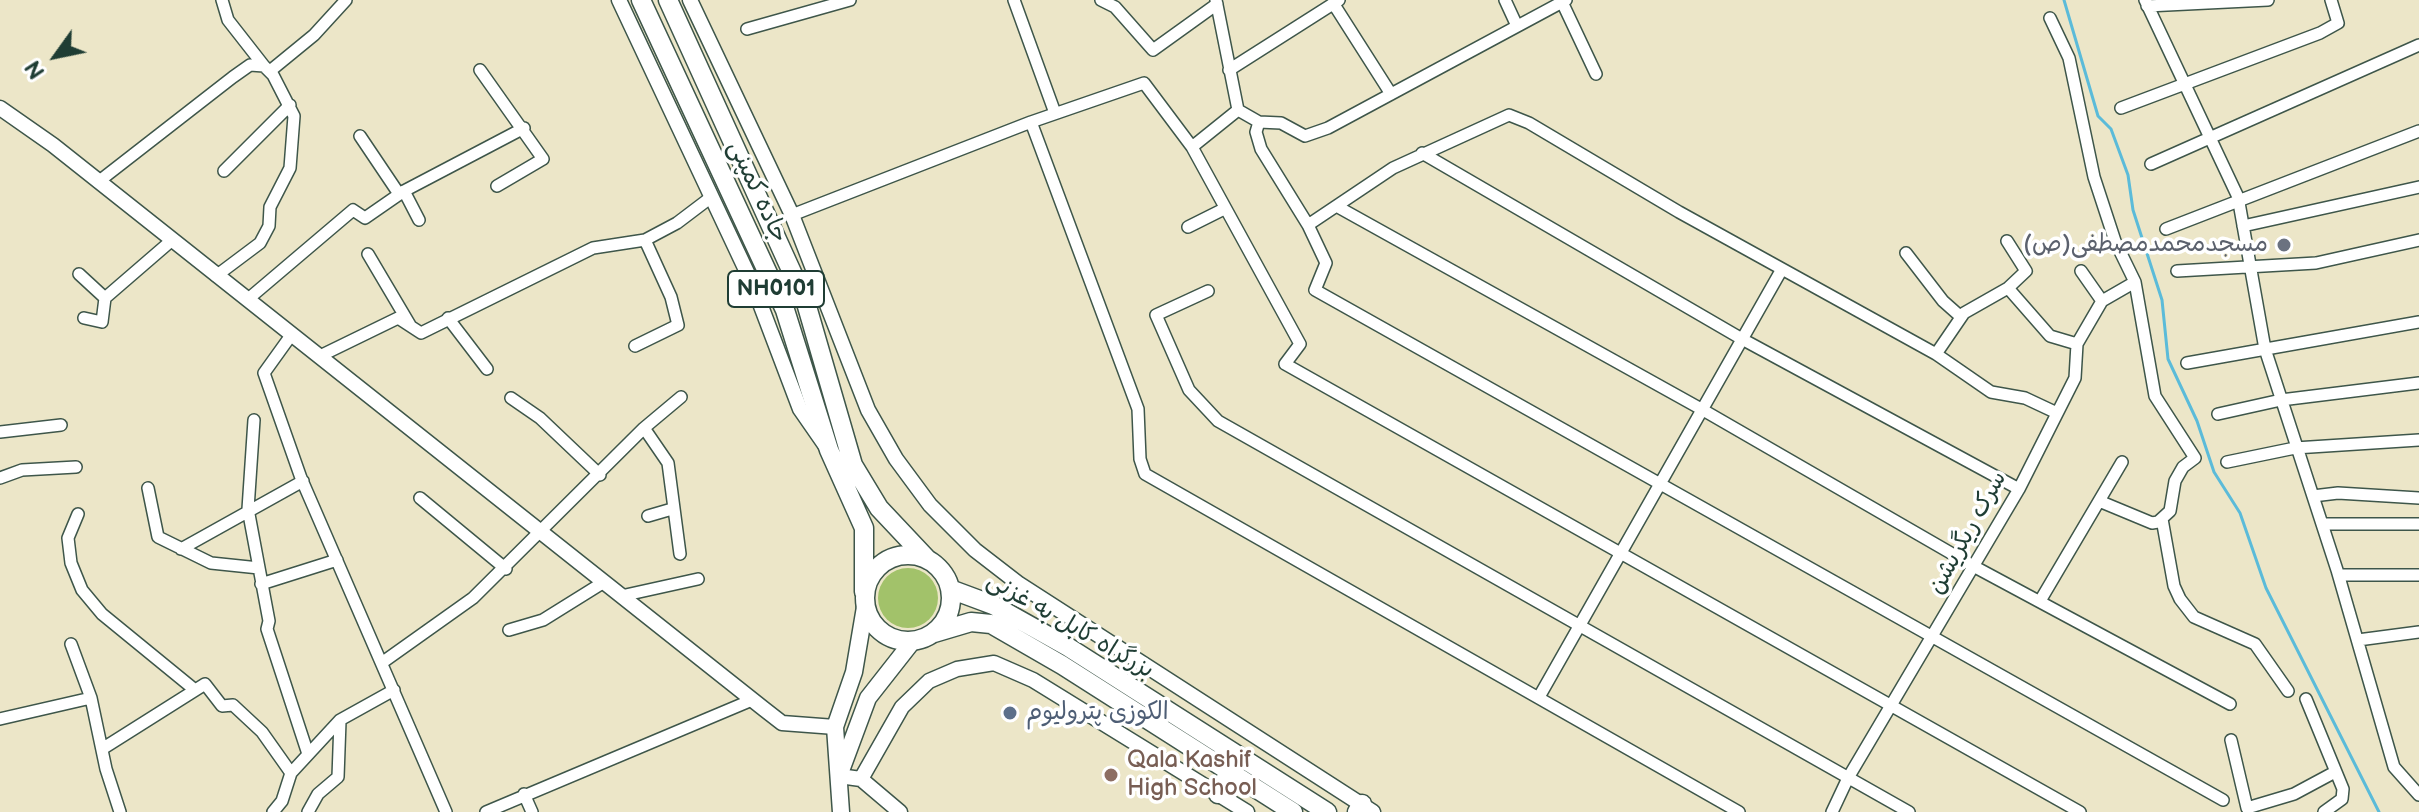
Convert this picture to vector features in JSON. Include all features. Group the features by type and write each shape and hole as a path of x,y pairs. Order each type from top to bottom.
{"highway":[{"name":"جاده کمپنی","path":"641,0 785,310 829,450 864,528 865,600"},
{"name":"جاده کمپنی","path":"668,0 806,303 853,465 879,508 928,560"},
{"path":"928,560 908,554 888,559 872,573 865,600 878,630 894,640 912,642 934,633 949,613 950,589"},
{"name":"NH0101","path":"928,560 938,567 950,589"},
{"name":"بزرگراه کابل به غزنی","path":"950,589 993,605 1068,647 1327,812"},
{"name":"بزرگراه کابل به غزنی","path":"934,633 971,622 991,624 1293,812"},
{"path":"1218,794 1229,772"}],"main road":[{"path":"841,812 835,727 854,672 865,600"},
{"path":"831,812 839,776 868,698 912,642"}],"street":[{"path":"216,276 260,243 269,226 270,207 290,168 295,128 290,105 267,69 228,20 222,0"},
{"path":"98,182 250,65 267,69 314,35 346,0"},
{"path":"619,0 753,285 800,409 829,450"},
{"path":"690,0 792,215 868,410 896,459 951,529 1019,584 1364,809"},
{"path":"747,29 850,0"},
{"path":"1014,0 1055,113"},
{"path":"1101,0 1115,7 1153,50 1216,2 1238,110 1259,122 1281,123 1305,136 1391,94 1564,1 1596,74"},
{"path":"1505,0 1517,26"},
{"path":"2268,0 2146,3 2239,202 2265,349 2295,448 2339,575 2394,767 2419,795"},
{"path":"2121,108 2329,29 2338,23 2331,0"},
{"path":"1229,70 1336,2 1391,94"},
{"path":"2050,18 2069,58 2094,177 2115,241 2135,282 2155,396 2195,458 2183,467 2175,481 2170,511 2162,519 2152,523 2099,501"},
{"path":"2151,164 2419,45"},
{"path":"480,70 524,128 543,159 497,186"},
{"path":"792,215 1031,122 1144,83 1192,147 1300,344 1285,364 2080,812"},
{"path":"224,171 290,105"},
{"path":"0,108 320,356 782,723 835,727"},
{"path":"1192,147 1238,110"},
{"path":"1308,225 1393,168 1509,115 1529,123 1936,354 1991,392 2025,398 2057,413"},
{"path":"1031,122 1138,409 1140,459 1145,474 1739,812"},
{"path":"1259,122 1256,132 1261,149 1308,225 1326,263 1314,284 1315,290 2223,800"},
{"path":"247,300 353,210 365,218 401,193 524,128"},
{"path":"2166,229 2419,131"},
{"path":"360,136 419,220"},
{"path":"1422,153 1742,339 2019,489"},
{"path":"2243,226 2419,187"},
{"path":"320,356 398,318 421,333 593,248 645,240 677,223 710,198"},
{"path":"1338,207 1703,410 1975,567 2230,704"},
{"path":"1188,227 1224,209"},
{"path":"635,346 678,325 671,297 645,240"},
{"path":"2177,271 2250,264 2316,263 2419,240"},
{"path":"84,318 102,322 105,298 171,241"},
{"path":"1936,354 1961,317 2008,288 2026,271 2007,241"},
{"path":"1906,253 1943,301 1961,317"},
{"path":"368,254 410,326"},
{"path":"1539,697 1782,269"},
{"path":"2081,271 2102,301"},
{"path":"79,274 105,298"},
{"name":"سرک ریگریشن","path":"1832,812 1848,778 1935,636 2019,489 2075,378 2077,344 2102,301 2135,282"},
{"path":"2008,288 2050,336 2077,344"},
{"path":"1208,291 1156,315 1189,390 1218,421 1909,812"},
{"path":"448,318 487,369"},
{"path":"2187,363 2419,322"},
{"path":"292,334 264,373 303,481 446,812"},
{"path":"2218,414 2281,400 2419,383"},
{"path":"383,662 473,598 506,569 644,428 681,397"},
{"path":"511,398 540,418 600,475"},
{"path":"254,420 248,509 269,621 267,629 308,754"},
{"path":"0,432 61,425"},
{"path":"644,428 668,463 680,554"},
{"path":"2227,462 2295,448 2419,440"},
{"path":"2040,601 2122,462"},
{"path":"0,478 22,470 76,467"},
{"path":"181,549 303,481"},
{"path":"148,488 155,534 211,563 259,568"},
{"path":"2313,496 2338,493 2419,498"},
{"path":"420,498 506,569"},
{"path":"648,516 672,509"},
{"path":"78,514 68,538 71,563 82,590 102,614 195,690"},
{"path":"2162,519 2180,599 2194,617 2255,644 2288,691"},
{"path":"2322,524 2371,521 2419,524"},
{"path":"261,584 337,560"},
{"path":"2339,575 2419,575"},
{"path":"621,596 698,579"},
{"path":"509,630 543,620 604,582"},
{"path":"2358,640 2419,632"},
{"path":"71,644 91,698 120,812"},
{"path":"861,779 902,707 929,681 957,669 994,663 1033,680 1247,812"},
{"path":"102,749 205,684 222,706 237,708 262,732 291,773"},
{"path":"273,812 282,801 291,773 340,720 394,690"},
{"path":"0,719 91,698"},
{"path":"2306,699 2343,796 2324,812"},
{"path":"486,812 752,700"},
{"path":"308,812 318,794 338,777 340,720"},
{"path":"2231,740 2247,808 2294,794 2335,772"},
{"path":"839,776 861,779 900,812"},
{"path":"524,794 532,812"}],"green space":[{"path":"908,568 929,577 938,598 929,619 908,628 887,619 878,598 887,577"}],"waterway":[{"path":"2064,0 2098,116 2111,129 2128,175 2133,210 2162,300 2168,359 2197,421 2214,472 2240,513 2266,588 2379,812"}],"place":[{"name":"مسجدمحمدمصطفی(ص)","path":"2284,245"},
{"name":"الکوزی پترولیوم","path":"1010,713"},
{"name":"Qala Kashif High School","path":"1111,775"}]}
